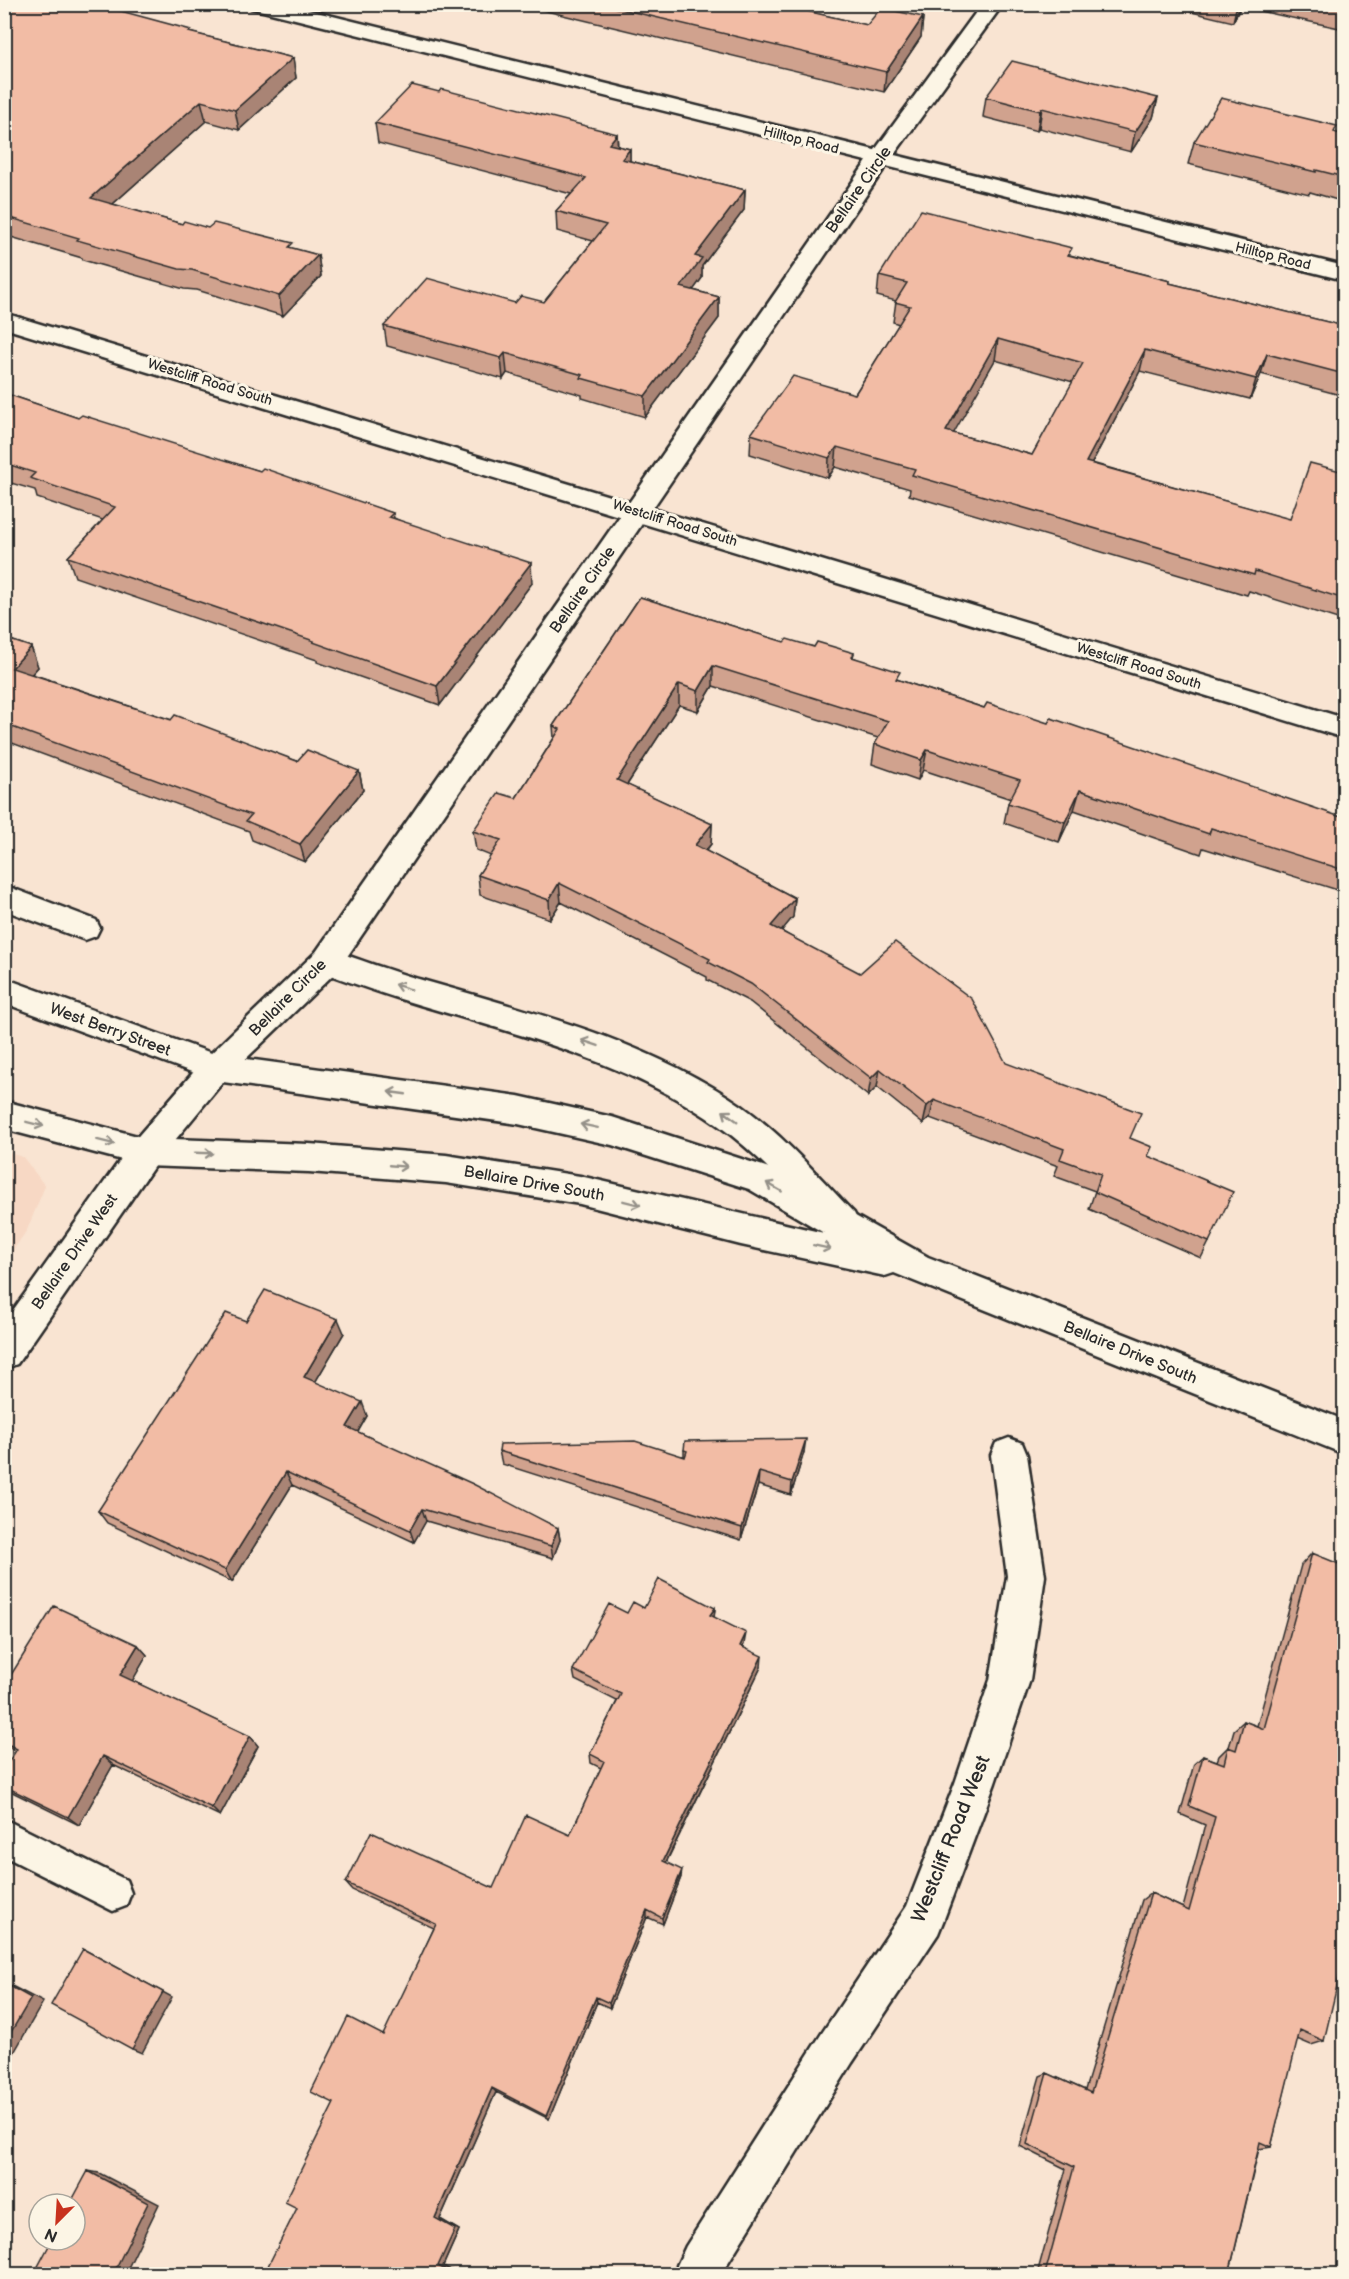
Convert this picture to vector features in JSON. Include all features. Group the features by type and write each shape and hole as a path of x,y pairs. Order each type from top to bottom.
{"street":[{"name":"Hilltop Road","path":"258,4 1344,273"},
{"name":"Bellaire Circle","path":"145,1152 216,1068 327,961 879,159 993,4"},
{"name":"Westcliff Road South","path":"4,320 1344,728"},
{"path":"4,897 85,928"},
{"name":"Bellaire Drive South","path":"327,961 435,997 536,1024 597,1045 644,1065 690,1089 730,1115 763,1141 848,1229"},
{"name":"West Berry Street","path":"4,990 216,1068"},
{"name":"Bellaire Drive South","path":"216,1068 518,1110 612,1131 679,1151 760,1179 916,1268 1344,1437"},
{"path":"4,1115 145,1152"},
{"name":"Bellaire Drive South","path":"145,1152 309,1158 446,1169 580,1190 741,1230 916,1268"},
{"name":"Bellaire Drive West","path":"4,1353 145,1152"},
{"name":"Westcliff Road West","path":"696,2274 831,2058 923,1919 971,1794 1010,1680 1026,1576 1009,1455"}],"lane":[{"path":"4,1837 113,1893"}],"shaded area":[{"path":"5,1152 23,1157 45,1186 27,1230 5,1262"}],"building":[{"path":"4,4 95,4 191,30 189,32 293,58 235,110 201,101 91,198 182,224 184,221 208,228 214,223 293,243 289,247 318,255 279,296 192,270 179,269 77,240 79,238 4,216"},
{"path":"600,4 776,4 867,25 881,8 923,17 886,72"},
{"path":"1330,4 1344,4 1344,8"},
{"path":"1012,61 1158,98 1135,132 1042,108 1040,111 986,97"},
{"path":"412,85 439,92 441,89 617,134 609,144 630,149 622,159 745,190 695,256 702,258 681,287 719,297 645,396 581,378 583,375 505,353 501,358 384,326 427,278 515,303 521,296 544,302 606,225 556,211 586,178 375,123"},
{"path":"1221,98 1337,126 1334,132 1344,135 1344,177 1194,142"},
{"path":"921,210 1072,248 1068,255 1170,281 1169,283 1344,326 1344,374 1267,354 1256,379 1145,350 1086,462 1290,519 1310,463 1344,472 1342,534 1344,535 1344,599 1255,571 1254,575 912,475 915,469 837,447 829,458 751,434 793,376 855,394 910,306 895,302 907,283 879,276","holes":["998,339 1083,363 1032,455 946,431"]},
{"path":"4,393 78,418 82,415 260,471 263,468 393,513 389,517 531,563 437,686 314,641 68,557 115,507 30,478 35,473 4,463"},
{"path":"640,597 784,642 787,639 814,647 817,642 854,653 852,657 900,672 896,679 984,708 987,703 1048,723 1051,718 1344,818 1344,870 1211,828 1209,834 1080,790 1065,822 1008,803 1020,780 927,750 921,760 875,744 888,721 713,666 698,691 679,684 617,780 712,824 695,845 795,898 771,926 860,973 895,942 972,999 1006,1063 1141,1113 1130,1138 1152,1147 1148,1156 1233,1192 1209,1242 1095,1192 1101,1174 1060,1159 1064,1149 934,1100 927,1106 880,1069 871,1078 751,984 708,962 710,959 559,883 549,900 478,875 501,840 473,831 499,793 516,798 560,729 553,726"},
{"path":"4,638 31,647 12,668 171,720 175,715 297,761 307,750 359,771 300,844 246,821 251,815 4,724"},
{"path":"265,1290 338,1319 304,1377 362,1402 347,1427 473,1484 558,1528 551,1546 422,1509 410,1530 286,1472 225,1570 98,1511 226,1313 246,1321"},
{"path":"806,1439 792,1482 759,1472 742,1528 499,1451 500,1444 635,1441 685,1457 687,1451 684,1450 685,1441"},
{"path":"1312,1553 1344,1566 1344,1956 1324,2041 1300,2030 1271,2147 1260,2142 1229,2274 1045,2274 1074,2167 1027,2144 1047,2073 1091,2093 1151,1893 1189,1911 1215,1817 1189,1806 1203,1756 1224,1764 1228,1747 1236,1750 1244,1721 1264,1729"},
{"path":"659,1579 715,1608 710,1615 746,1633 740,1646 762,1656 663,1861 682,1870 662,1918 647,1910 609,2003 596,1997 546,2116 492,2088 435,2218 455,2229 438,2266 453,2274 274,2274 266,2270 297,2208 285,2202 334,2103 311,2092 348,2017 383,2035 436,1924 346,1883 371,1832 493,1888 526,1815 570,1835 604,1761 590,1754 621,1694 573,1670 609,1604 627,1613 633,1602 644,1608"},
{"path":"54,1606 138,1645 120,1675 250,1736 212,1808 103,1756 68,1817 4,1786 4,1769 17,1749 4,1742 4,1686"},
{"path":"83,1949 163,1992 132,2049 51,2005"},
{"path":"4,1983 31,1998 4,2044"},
{"path":"88,2171 148,2203 113,2274 34,2274 46,2252 87,2252 87,2192 77,2192"}]}
